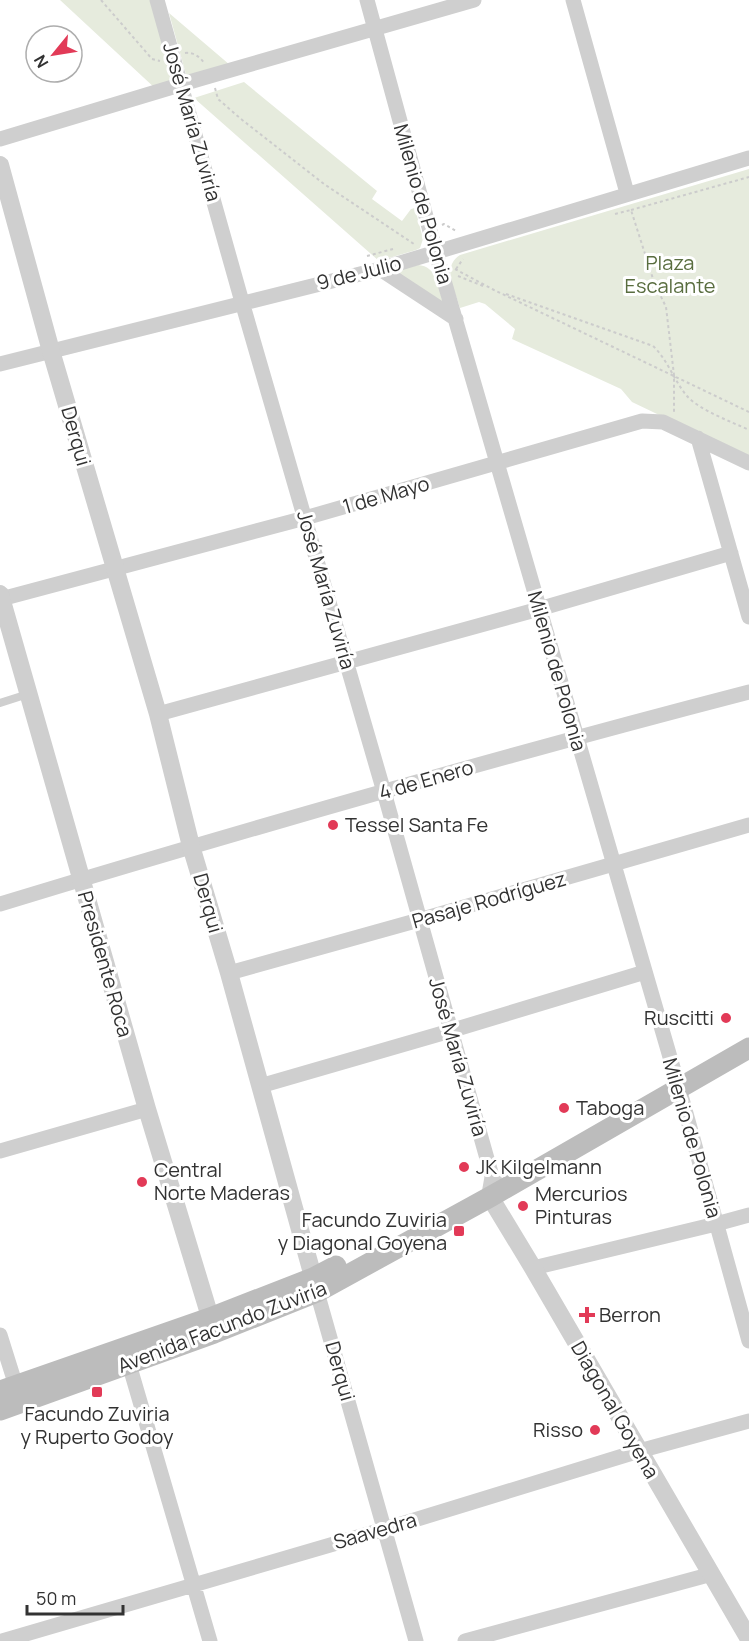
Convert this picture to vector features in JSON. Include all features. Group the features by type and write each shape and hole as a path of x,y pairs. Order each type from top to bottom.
{"main road":[{"name":"Avenida Facundo Zuviría","path":"8,1389 212,1325 315,1285 491,1188 677,1081 749,1032"},
{"name":"Avenida Facundo Zuviría","path":"677,1081 749,1047"},
{"name":"Avenida Facundo Zuviría","path":"0,1410 129,1364 212,1325"}],"street":[{"name":"José María Zuviría","path":"157,0 384,792 491,1188"},
{"name":"Milenio de Polonia","path":"367,0 433,253 453,275 456,319 677,1081 749,1341"},
{"path":"0,139 474,0"},
{"path":"573,0 627,194"},
{"name":"9 de Julio","path":"0,364 407,261 749,158"},
{"name":"Derqui","path":"0,165 51,351 158,714 191,846 416,1641"},
{"path":"380,268 456,319"},
{"name":"1 de Mayo","path":"1,597 305,518 642,421 663,422 749,463"},
{"path":"698,438 749,617"},
{"path":"158,714 539,609 731,553"},
{"name":"Presidente Roca","path":"1,597 147,1109 212,1325"},
{"name":"4 de Enero","path":"0,904 191,846 576,737 749,692"},
{"name":"Pasaje Rodríguez","path":"228,973 749,825"},
{"path":"260,1086 645,972"},
{"path":"0,1151 147,1109"},
{"name":"Diagonal Goyena","path":"491,1188 533,1268 749,1639"},
{"path":"533,1268 749,1215"},
{"path":"0,1335 8,1389"},
{"path":"129,1364 210,1641"},
{"name":"Saavedra","path":"3,1637 385,1529 639,1451 749,1421"},
{"path":"465,1641 712,1574"}],"lane":[{"path":"0,704 28,694"}],"path":[{"path":"101,0 152,59 159,62 167,59"},
{"path":"218,99 241,120 324,184 433,253"},
{"path":"608,216 749,177"},
{"path":"631,210 654,282 666,307 674,375 675,427"},
{"path":"368,256 403,247 407,261"},
{"path":"453,275 464,258"},
{"path":"453,275 494,290 749,412"},
{"path":"453,275 653,346 661,353 687,396 696,404 749,430"},
{"path":"453,275 461,286"}],"green space":[{"path":"60,0 150,0 175,85 157,90"},
{"path":"169,13 230,65 187,78"},
{"path":"244,82 377,191 372,199 402,221 411,209 415,208 423,239 420,248 379,261 194,98"},
{"name":"Plaza Escalante","path":"749,169 749,458 632,402 621,389 512,339 515,329 485,304 479,302 460,308 450,272 454,260 460,255"},
{"path":"418,265 429,269 433,274 443,303 394,271"}],"place":[{"name":"Tessel Santa Fe","path":"333,825"},
{"name":"Ruscitti","path":"726,1018"},
{"name":"Taboga","path":"564,1108"},
{"name":"JK Kilgelmann","path":"464,1167"},
{"name":"Central Norte Maderas","path":"142,1182"},
{"name":"Mercurios Pinturas","path":"523,1206"},
{"name":"Facundo Zuviria y Diagonal Goyena","path":"459,1231"},
{"name":"Berron","path":"587,1315"},
{"name":"Facundo Zuviria y Ruperto Godoy","path":"97,1392"},
{"name":"Risso","path":"595,1430"}]}
